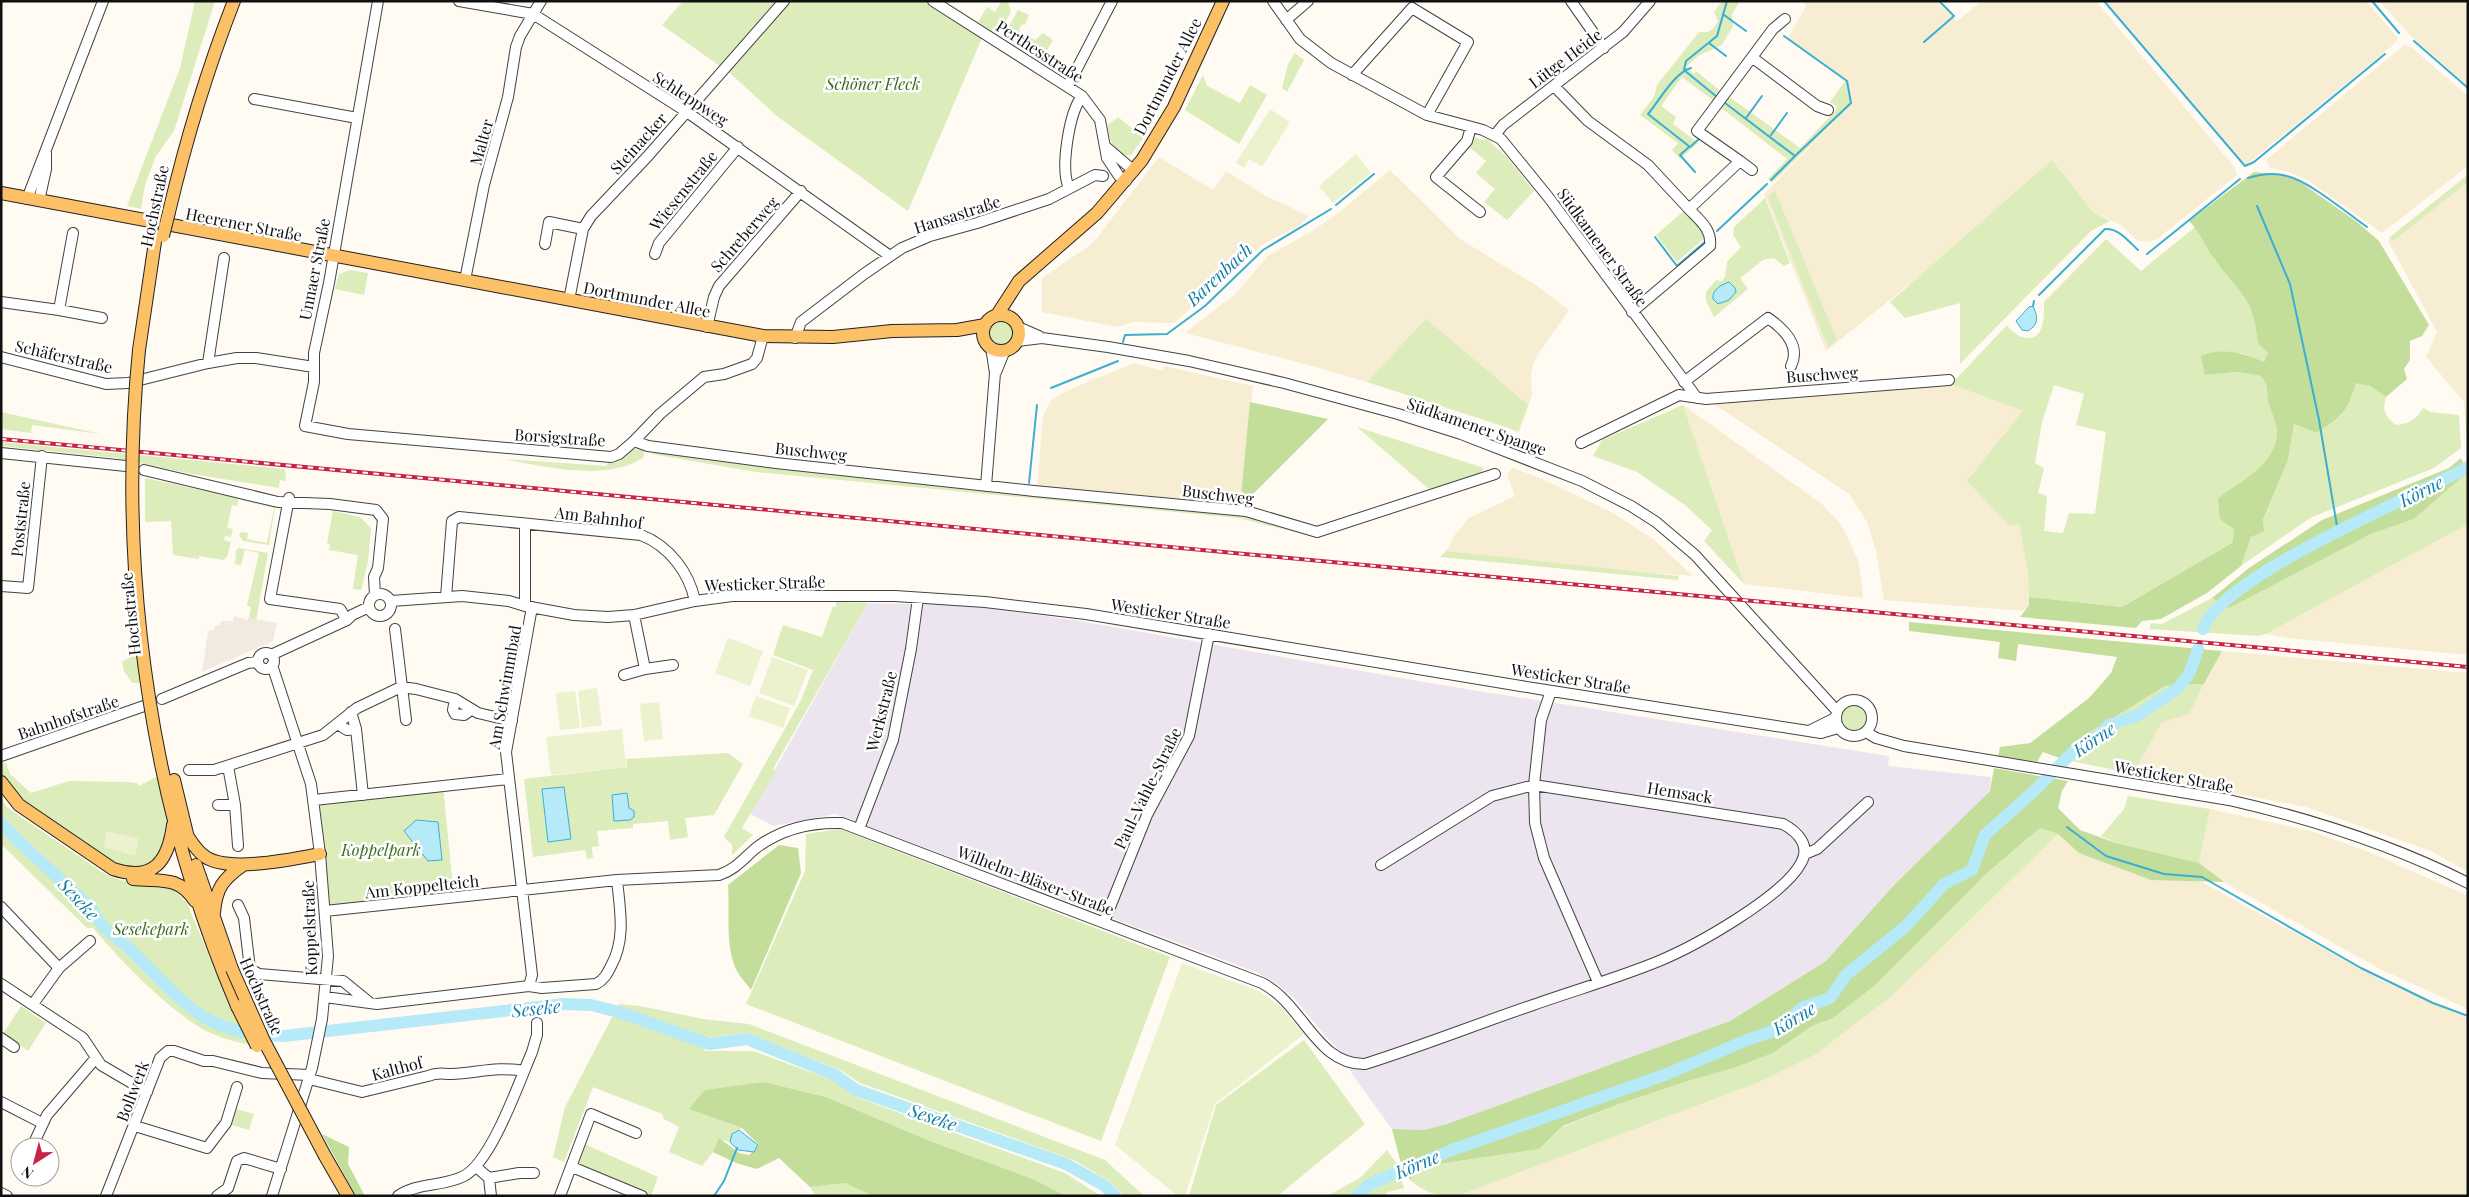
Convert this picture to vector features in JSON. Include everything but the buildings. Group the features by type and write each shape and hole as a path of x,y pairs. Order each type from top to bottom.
{"main road":[{"name":"Hochstraße","path":"225,1 184,122 160,236 142,350 139,445 142,568 154,683 171,787 174,820 201,909 218,949 339,1196"},
{"name":"Hochstraße","path":"165,212 213,56 234,1"},
{"name":"Dortmunder Allee","path":"997,315 1024,275 1058,250 1098,214 1134,171 1174,107 1223,1"},
{"name":"Heerener Straße","path":"1,193 333,257"},
{"name":"Dortmunder Allee","path":"333,257 763,336 795,338 892,331 957,330 986,336"},
{"path":"1012,291 1017,341 1005,350 986,336 997,315 1014,322"},
{"path":"1,782 11,797 25,810 113,869 128,874 153,869 163,859 169,849 174,820"},
{"name":"Hochstraße","path":"171,787 214,918 218,949"},
{"path":"1,794 16,810 104,869 135,880 174,882 184,887 201,909"},
{"path":"186,834 203,856 214,862 244,865 320,854"},
{"path":"214,918 218,889 226,877 244,865"},
{"name":"Hochstraße","path":"322,1158 348,1196"}],"street":[{"path":"33,200 46,168 46,152 103,1"},
{"name":"Unnaer Straße","path":"305,426 314,382 314,353 333,257 378,1"},
{"name":"Schleppweg","path":"459,1 533,14 687,112 801,191 890,256"},
{"path":"533,14 541,1"},
{"name":"Steinacker","path":"569,300 582,229 591,216 687,112 784,1"},
{"name":"Perthesstraße","path":"933,1 1082,96 1100,120 1107,158 1113,168 1126,181"},
{"path":"1068,86 1112,1"},
{"name":"Südkamener Straße","path":"1272,1 1300,39 1314,51 1352,75 1427,115 1495,135 1518,159 1549,198 1695,398"},
{"path":"1286,20 1308,1"},
{"path":"1571,1 1604,48"},
{"name":"Lütge Heide","path":"1495,135 1503,125 1623,32 1650,1"},
{"path":"1352,75 1412,8 1468,42 1427,115"},
{"name":"Malter","path":"465,280 484,185 508,97 516,46 533,14"},
{"path":"1752,170 1697,131 1773,29 1785,19"},
{"path":"1752,58 1817,106 1828,110"},
{"path":"1554,86 1588,120 1648,165 1706,228 1711,236 1710,246 1632,312"},
{"path":"1069,188 1066,180 1065,157 1078,103 1082,96"},
{"path":"254,100 357,118"},
{"path":"1470,127 1467,141 1436,176 1480,212"},
{"name":"Wiesenstraße","path":"655,254 659,243 738,147"},
{"path":"1106,147 1134,171"},
{"path":"1689,209 1740,161"},
{"name":"Hansastraße","path":"795,338 801,322 890,256 930,236 1028,207 1049,199 1094,175 1103,176"},
{"name":"Schreberweg","path":"707,327 714,297 719,286 801,191"},
{"path":"545,244 549,222 582,229"},
{"path":"59,310 73,233"},
{"path":"208,363 224,258"},
{"path":"1,302 102,318"},
{"path":"1684,382 1768,318 1788,337 1796,357 1792,366"},
{"path":"1014,322 1042,338"},
{"name":"Borsigstraße","path":"305,426 348,434 601,456 619,454 660,414 704,377 724,374 752,364 757,358 763,336"},
{"path":"986,336 995,373 986,486"},
{"path":"1017,341 1042,338"},
{"name":"Südkamener Spange","path":"1042,338 1189,361 1331,394 1461,434 1582,481 1631,506 1656,522 1689,550 1823,694 1838,715"},
{"path":"995,373 1005,350"},
{"name":"Schäferstraße","path":"1,357 106,384 128,383 208,363 256,358 314,367"},
{"name":"Buschweg","path":"1581,443 1679,395 1695,398 1949,380"},
{"name":"Buschweg","path":"634,441 648,446 776,463 986,486 1246,510 1317,532 1495,474"},
{"path":"1,452 126,466"},
{"name":"Poststraße","path":"1,586 28,588 42,456"},
{"path":"144,470 256,495 266,500 289,500 373,508 382,515 378,568 374,577 378,594 390,605"},
{"path":"289,500 270,599 340,609 347,620"},
{"name":"Am Bahnhof","path":"446,596 452,521 458,517 631,533 651,539 665,549 683,571 690,584 695,601"},
{"path":"525,524 528,607"},
{"path":"371,610 370,600 378,594"},
{"name":"Westicker Straße","path":"258,662 262,654 270,663 347,620 352,615 371,610 383,616 390,605 409,606 416,601 446,596 462,596 495,601 509,600 528,607 592,617 634,615 695,601 732,596 918,598 1027,606 1821,733 1838,715"},
{"name":"Werkstraße","path":"859,829 893,740 911,649 918,598"},
{"name":"Am Schwimmbad","path":"528,607 506,752 532,975 529,986"},
{"path":"634,615 645,669"},
{"path":"395,629 406,720"},
{"name":"Paul-Vahle-Straße","path":"1104,922 1147,815 1189,736 1209,634"},
{"path":"162,698 248,663 258,662 260,666 270,663"},
{"name":"Koppelstraße","path":"270,663 309,777 314,800 328,956 321,1024 310,1077 272,1196"},
{"path":"624,675 645,669 673,665"},
{"path":"189,770 214,770 323,735 339,725 351,712 394,689 416,689 455,699 470,710 512,720"},
{"path":"1539,689 1541,720 1534,784 1535,823 1544,858 1598,982 1660,961 1720,930 1790,878 1802,863 1805,854 1817,849 1868,802"},
{"path":"1541,720 1551,691"},
{"path":"1854,700 1864,703 1871,713 1868,728 1853,737 1845,734 1838,715 1854,700"},
{"name":"Bahnhofstraße","path":"1,756 144,706"},
{"path":"351,712 356,729 363,795"},
{"path":"339,725 347,730 356,729"},
{"name":"Westicker Straße","path":"1868,728 1876,738 1890,742 2229,800 2280,812 2332,826 2384,844 2468,883"},
{"path":"228,766 236,805 238,846"},
{"path":"314,800 508,779"},
{"name":"Hemsack","path":"1381,865 1492,796 1534,784 1783,824 1800,836 1805,854"},
{"path":"218,805 236,805"},
{"name":"Wilhelm-Bläser-Straße","path":"617,880 699,877 727,872 756,848 788,829 829,822 842,823 1242,974 1273,988 1289,1002 1329,1052 1342,1060 1365,1064 1598,982"},
{"path":"325,997 370,1003 529,986 542,988 596,984 602,981 615,959 620,937 622,920 617,880 522,892"},
{"name":"Am Koppelteich","path":"324,911 522,892"},
{"path":"238,905 244,918 250,969 259,974 342,981 370,1003"},
{"path":"1,907 60,968"},
{"path":"33,1004 60,968 90,940"},
{"path":"1,984 83,1038 95,1059 126,1082 147,1092"},
{"path":"398,1196 414,1188 457,1179 476,1167 489,1148 524,1071 537,1035 537,1023"},
{"path":"1,1038 14,1046"},
{"name":"Bollwerk","path":"106,1196 160,1058 168,1051 174,1051 204,1062 213,1061 262,1073 310,1077"},
{"path":"36,1137 42,1122 95,1059"},
{"name":"Kalthof","path":"310,1077 362,1092 438,1072 450,1074 504,1068 524,1071"},
{"path":"134,1126 207,1148 226,1123 237,1087"},
{"path":"1,1102 42,1122"},
{"path":"560,1196 591,1114 636,1132"},
{"path":"217,1196 228,1188 237,1161 244,1158 280,1169"},
{"path":"476,1167 489,1178 491,1196"},
{"path":"572,1167 642,1196"},
{"path":"489,1178 519,1173 534,1173"},
{"path":"1,1193 7,1196"}],"shaded area":[{"path":"1804,1 1936,1 1957,21 1982,1 2096,1 2235,168 2237,175 2157,239 2147,242 2137,240 2119,224 2093,212 2052,160 1950,252 1826,351 1764,194 1851,105 1848,81 1788,38 1806,6"},
{"path":"2106,1 2366,1 2398,38 2392,46 2246,165"},
{"path":"2379,1 2468,1 2468,86 2412,37"},
{"path":"2404,45 2412,48 2468,96 2468,166 2382,233 2309,181 2292,173 2270,168 2266,160"},
{"path":"1159,157 1213,190 1226,171 1264,195 1309,216 1299,226 1265,243 1174,323 1133,322 1117,327 1042,312 1042,278 1089,246 1097,238"},
{"path":"1390,170 1460,239 1534,284 1569,310 1533,364 1531,376 1532,395 1519,433 1473,413 1316,367 1185,333 1234,295 1268,256 1314,230 1337,214"},
{"path":"2468,174 2467,448 2464,402 2426,357 2437,332 2388,241 2390,237"},
{"path":"1134,363 1163,371 1164,366 1253,386 1240,509 1037,489 1043,417 1051,400 1071,389"},
{"path":"1948,383 2023,411 2019,522 2028,574 2029,605 2022,611 1884,600 1876,551 1867,522 1849,494 1711,402"},
{"path":"1683,405 1822,504 1840,523 1859,563 1863,598 1744,584"},
{"path":"1513,468 1540,478 1611,512 1652,538 1693,576 1603,569 1446,551 1456,533 1469,518 1515,496 1507,474"},
{"path":"2468,524 2468,655 2288,638 2266,634"},
{"path":"920,601 968,605 1080,621 1435,684 1889,756 1888,766 1991,777 1990,791 1895,884 1826,961 1730,1021 1447,1124 1424,1130 1392,1129 1352,1074 1341,1052 1293,997 1276,983 1256,972 835,814 774,826 750,814 868,603 910,604 913,609 899,683"},
{"path":"234,616 247,620 248,618 277,623 273,641 202,672 208,631 214,630 215,626 220,625 221,621 233,621"},
{"path":"2222,651 2468,673 2468,872 2431,851 2306,807 2133,774 2162,722 2189,713"},
{"path":"2210,809 2311,831 2369,852 2468,896 2468,1009 2380,969 2224,882 2199,863"},
{"path":"2058,834 2079,853 2151,880 2198,880 2383,981 2468,1018 2468,1196 1457,1196 1757,1083 1894,994"}],"green space":[{"path":"195,1 215,1 174,131 156,156 145,185 141,209 127,206 180,68"},
{"name":"Schöner Fleck","path":"683,1 924,1 982,38 908,211 778,117 731,74 662,25"},
{"path":"1002,1 1008,1 1011,12 998,35 978,22 987,7 995,12"},
{"path":"1722,1 1740,1 1732,14 1733,26 1722,45 1698,56 1686,67 1694,74 1696,71 1723,93 1715,102 1682,77 1661,106 1676,117 1673,124 1698,143 1680,159 1672,150 1678,143 1640,115 1654,97 1657,85 1699,32 1708,32 1714,27 1718,21 1714,12"},
{"path":"1018,10 1029,15 1025,25 1022,24 1019,29 1021,33 1035,40 1043,33 1053,40 1040,62 1003,37"},
{"path":"1295,53 1304,60 1287,92 1282,88 1288,64"},
{"path":"1203,75 1207,86 1240,103 1250,85 1267,95 1239,144 1185,110"},
{"path":"1846,80 1851,105 1772,183 1768,179 1787,159 1720,107 1728,96 1800,148 1836,110 1836,106 1830,102"},
{"path":"1270,109 1290,122 1262,167 1249,159 1244,168 1236,163"},
{"path":"1118,117 1135,131 1144,133 1151,127 1131,155 1120,154 1111,141 1108,125"},
{"path":"1475,137 1482,140 1487,139 1506,156 1534,191 1507,220 1484,202 1495,189 1476,173 1486,161 1469,147"},
{"path":"1356,154 1371,173 1333,203 1319,186"},
{"path":"2052,160 2093,212 2110,221 2091,231 1960,364 1960,303 1905,318 1890,302"},
{"path":"2254,172 2284,175 2300,182 2357,222 2379,241 2429,325 2422,336 2410,341 2410,360 2404,369 2407,379 2386,397 2370,386 2356,383 2350,401 2343,413 2317,433 2294,424 2288,460 2263,520 2264,531 2251,537 2241,566 2207,593 2161,619 2142,621 2136,628 2020,617 2029,605 2029,597 2122,607 2232,543 2234,529 2220,519 2218,498 2256,471 2264,462 2271,453 2277,431 2269,405 2267,388 2261,376 2237,372 2205,375 2201,356 2209,353 2232,352 2264,362 2268,353 2258,343 2253,315 2249,305 2215,260 2189,221"},
{"path":"2468,175 2468,182 2393,241 2390,237"},
{"path":"1775,191 1837,340 1828,347 1768,197"},
{"path":"1765,198 1790,263 1784,266 1774,258 1763,260 1740,278 1748,289 1714,317 1706,301 1706,292 1716,280 1722,281 1725,277 1727,262 1741,247 1733,235 1734,227"},
{"path":"1685,210 1707,236 1677,262 1656,235"},
{"path":"2195,227 2214,259 2246,297 2256,318 2259,343 2268,353 2264,362 2242,353 2205,375 2237,372 2261,376 2267,388 2269,405 2277,431 2275,442 2265,462 2247,478 2218,498 2234,529 2232,543 2122,607 2029,597 2028,574 2019,523 2010,526 1967,481 2023,411 1948,383 1958,377 2007,325 2020,336 2031,338 2036,336 2042,326 2044,302 2106,239 2141,271","holes":["2054,385 2084,394 2076,425 2106,432 2095,514 2069,513 2063,533 2044,531 2047,496 2038,493 2044,468 2035,463 2042,422"]},
{"path":"350,270 368,273 364,295 335,289 339,274"},
{"path":"1001,319 1011,323 1015,333 1011,343 1001,347 991,343 987,333 991,323"},
{"path":"1426,319 1528,405 1518,431 1367,382"},
{"path":"2356,382 2370,386 2386,397 2385,413 2396,425 2412,420 2423,408 2430,412 2459,415 2461,448 2434,468 2310,518 2241,566 2251,537 2263,521 2288,460 2294,424 2317,433 2326,427 2339,417 2347,407"},
{"path":"1250,402 1328,419 1240,507"},
{"path":"1683,405 1744,584 1704,541 1712,530 1685,505 1637,472 1593,456 1602,440"},
{"path":"1,412 101,434 32,425 31,433 1,429"},
{"path":"1357,427 1484,468 1480,475 1430,490"},
{"path":"1,442 285,469 286,481 280,480 279,488 186,473 117,458 1,446"},
{"path":"633,449 644,450 644,457 630,465 595,471 538,466 504,459 606,466 610,460"},
{"path":"652,450 1240,512 1316,534 1315,537 1238,518 756,472 652,454"},
{"path":"2461,458 2468,472 2414,519 2371,534 2229,608 2212,598 2249,568 2322,520 2449,468"},
{"path":"2468,472 2468,524 2266,634 2258,636 2149,629 2151,623 2162,624 2212,598 2229,607 2371,534 2414,519"},
{"path":"145,478 239,498 237,506 232,505 227,528 233,529 231,537 225,536 224,540 231,542 227,557 223,560 199,556 199,559 173,555 171,521 145,522"},
{"path":"241,498 275,507 269,545 243,541 239,535 241,532 248,533 247,539 267,543 274,508 241,500"},
{"path":"333,511 360,517 371,528 368,562 361,590 353,589 358,555 329,550 330,544 327,543"},
{"path":"239,548 268,553 256,621 248,624 251,607 247,606 259,553 245,550 241,565 235,564 236,550"},
{"path":"1446,551 1678,576 1678,580 1440,557"},
{"path":"836,602 868,603 773,769 776,771 742,828 753,835 732,855 732,845 724,837 801,700 813,670 773,655 783,625 822,637 833,606 836,607"},
{"path":"1909,622 2222,651 2204,684 2165,686 2079,739 2062,759 2043,752 2037,762 1998,757 2000,747 2030,743 2089,698 2111,673 2117,657 2018,644 2016,661 1998,658 2000,642 1909,631"},
{"path":"728,638 763,651 750,686 715,673"},
{"path":"131,656 137,657 143,680 138,683 132,683 124,671 122,662"},
{"path":"772,657 808,670 794,706 759,693"},
{"path":"2204,684 2189,714 2162,722 2133,774 2062,759 2079,739 2165,686"},
{"path":"597,688 602,725 582,728 578,691"},
{"path":"575,691 580,728 560,730 556,693"},
{"path":"756,696 790,708 783,728 749,716"},
{"path":"659,702 663,739 644,741 640,704"},
{"path":"1853,704 1863,708 1867,718 1863,728 1853,732 1843,728 1839,718 1843,708"},
{"path":"622,729 626,767 551,775 546,737"},
{"path":"728,753 743,764 714,815 685,818 688,837 670,840 668,821 633,824 633,828 597,831 599,846 592,847 593,858 587,859 585,850 533,857 524,779 627,767 626,759"},
{"path":"6,763 10,774 31,793 69,781 129,782 137,783 139,786 156,777 164,778 174,820 163,859 128,874 38,818 1,782 1,764"},
{"path":"1994,768 2068,781 2062,791 2058,808 2080,830 2116,843 2199,863 2224,882 2151,880 2079,853 2058,834 2040,828 1988,872 1873,987 1833,1018 1812,1026 1773,1053 1734,1068 1619,1104 1563,1126 1539,1149 1425,1166 1410,1180 1400,1160 1392,1129 1424,1130 1447,1124 1730,1021 1826,961 1895,884 1990,791"},
{"name":"Koppelpark","path":"443,786 454,897 325,911 314,803"},
{"path":"2128,796 2210,809 2199,863 2116,843 2101,836 2124,809"},
{"name":"Sesekepark","path":"1,798 6,806 18,815 105,874 120,880 173,889 187,903 225,994 250,1045 215,1035 183,1016 128,967 93,928 87,928 1,844"},
{"path":"2040,828 2058,834 1894,994 1816,1054 1757,1083 1457,1196 1432,1193 1410,1180 1425,1166 1539,1149 1563,1127 1619,1104 1734,1068 1773,1053 1812,1026 1833,1018 1873,987 1988,872"},
{"path":"840,829 1170,957 1101,1141 746,1004 805,871 806,834"},
{"path":"106,831 139,839 135,856 104,847"},
{"path":"779,845 798,848 801,873 751,990 738,973 732,957 729,937 728,885"},
{"path":"1182,963 1259,991 1281,1007 1304,1034 1215,1104 1185,1196 1178,1196 1115,1145"},
{"path":"619,1004 640,1006 703,1019 749,1024 1105,1160 1144,1196 1124,1196 1109,1181 1074,1160 860,1083 842,1071 746,1033 706,1038 695,1035 705,1051 753,1051 835,1081 856,1097 1065,1173 1101,1196 1066,1196 1033,1179 930,1141 826,1097 764,1082 689,1109 742,1128 734,1132 730,1142 719,1139 713,1152 702,1166 669,1152 679,1127 664,1119 662,1114 593,1087 564,1162 553,1157 565,1107"},
{"path":"21,1006 46,1023 28,1051 3,1034"},
{"path":"1304,1040 1365,1124 1280,1194 1281,1196 1189,1196 1216,1105"},
{"path":"764,1082 826,1097 930,1141 1033,1179 1066,1196 873,1196 845,1183 810,1187 779,1158 757,1169 736,1163 713,1152 719,1138 739,1153 749,1155 759,1145 742,1128 689,1109 705,1090"},
{"path":"233,1108 254,1114 249,1130 228,1124"},
{"path":"322,1134 349,1147 348,1164 365,1196 356,1196"},
{"path":"580,1142 658,1177 651,1196 642,1196 572,1167"},
{"path":"1387,1150 1397,1164 1404,1188 1388,1192 1384,1196 1327,1196 1360,1178"},
{"path":"845,1183 873,1196 816,1196 810,1187"}],"water":[{"path":"1729,282 1736,292 1729,300 1718,304 1713,299 1714,293 1720,286"},
{"path":"2033,306 2037,317 2036,323 2028,331 2022,330 2016,321 2029,307"},
{"path":"564,787 571,839 548,842 542,789"},
{"path":"627,793 629,808 634,811 634,817 630,820 614,821 612,795"},
{"path":"416,820 438,822 442,860 428,861 404,831"},
{"path":"739,1130 758,1145 754,1152 738,1150 730,1142 732,1134"}],"waterway":[{"path":"1717,97 1684,70 1686,61 1717,36 1727,1"},
{"path":"1924,42 1954,16 1939,1"},
{"path":"2104,1 2245,166 2254,162 2385,54"},
{"path":"2372,1 2399,33"},
{"path":"1724,15 1746,31"},
{"path":"1784,36 1847,81 1851,103 1795,156"},
{"path":"2414,41 2468,88"},
{"path":"1709,43 1726,56"},
{"path":"1691,68 1673,81 1648,114 1690,147 1700,138"},
{"path":"1746,118 1762,96"},
{"path":"1725,103 1795,156 1771,180"},
{"path":"1771,135 1787,113"},
{"path":"1689,147 1680,155 1695,172"},
{"name":"Barenbach","path":"1336,205 1374,174"},
{"path":"2248,178 2272,174 2296,179 2317,191 2367,227"},
{"path":"2147,254 2240,179"},
{"path":"1717,231 1767,184"},
{"path":"2257,206 2290,284 2319,420 2338,532"},
{"name":"Barenbach","path":"1123,342 1125,335 1167,334 1205,306 1263,250 1331,209"},
{"path":"2039,295 2105,229 2119,233 2138,250"},
{"path":"1655,237 1677,266 1706,241"},
{"path":"2033,306 2034,301"},
{"name":"Barenbach","path":"1051,388 1118,361"},
{"name":"Barenbach","path":"1029,483 1037,405"},
{"name":"Körne","path":"2203,629 2218,608 2245,585 2281,562 2322,539 2468,467"},
{"name":"Körne","path":"1357,1196 1370,1184 1452,1150 1667,1074 1778,1029 1802,1008 1830,998 1846,975 1906,926 1944,884 1972,870 1985,835 2034,791 2080,745 2097,737 2109,725 2137,716 2178,688 2189,674 2198,649"},
{"name":"Seseke","path":"1,822 15,838 92,909 105,928 131,950 181,1000 214,1022 234,1030 284,1036 564,1004 591,1005 619,1012 709,1044 747,1039 835,1075 856,1090 1066,1164 1105,1186 1115,1196"},
{"path":"2067,827 2106,856 2164,874 2202,877 2361,968 2433,1003 2468,1016"},
{"path":"714,1196 724,1181 737,1148"}],"railway":[{"path":"1,439 2468,667"}]}
